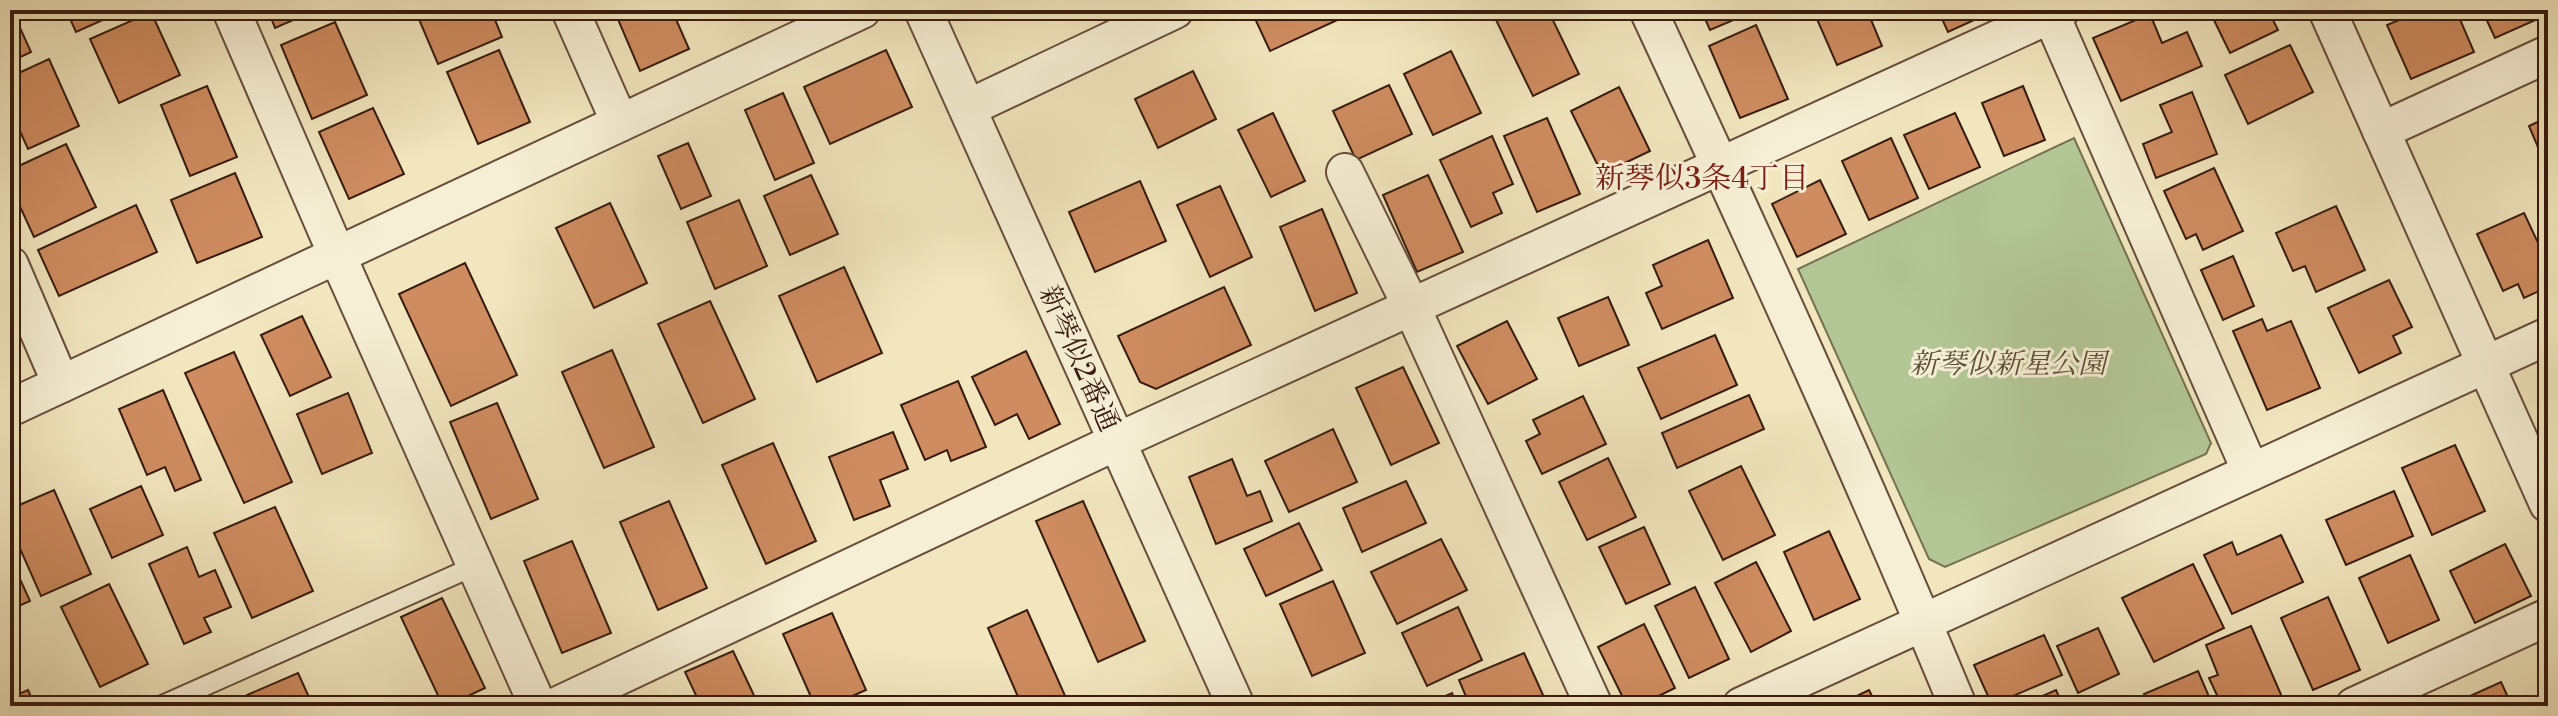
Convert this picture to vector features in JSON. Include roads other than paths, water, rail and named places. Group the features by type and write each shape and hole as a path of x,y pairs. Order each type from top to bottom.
{"street":[{"path":"231,10 538,706"},
{"path":"570,10 620,123"},
{"path":"10,408 862,10"},
{"name":"新琴似2番通","path":"923,10 1236,706"},
{"path":"968,108 1175,10"},
{"path":"1648,10 1721,166 1958,706"},
{"path":"2327,10 2548,504"},
{"path":"556,706 1118,441 2056,12 2251,472"},
{"path":"2381,131 2548,54"},
{"path":"1345,172 1412,308 1594,706"},
{"path":"10,265 61,384"},
{"path":"1741,706 2548,336"},
{"path":"2354,706 2548,617"}],"lane":[{"path":"160,706 477,565"}],"district":[{"name":"新琴似3条4丁目","path":"1702,178"}],"park label":[{"name":"新琴似新星公園","path":"2008,363"}]}
